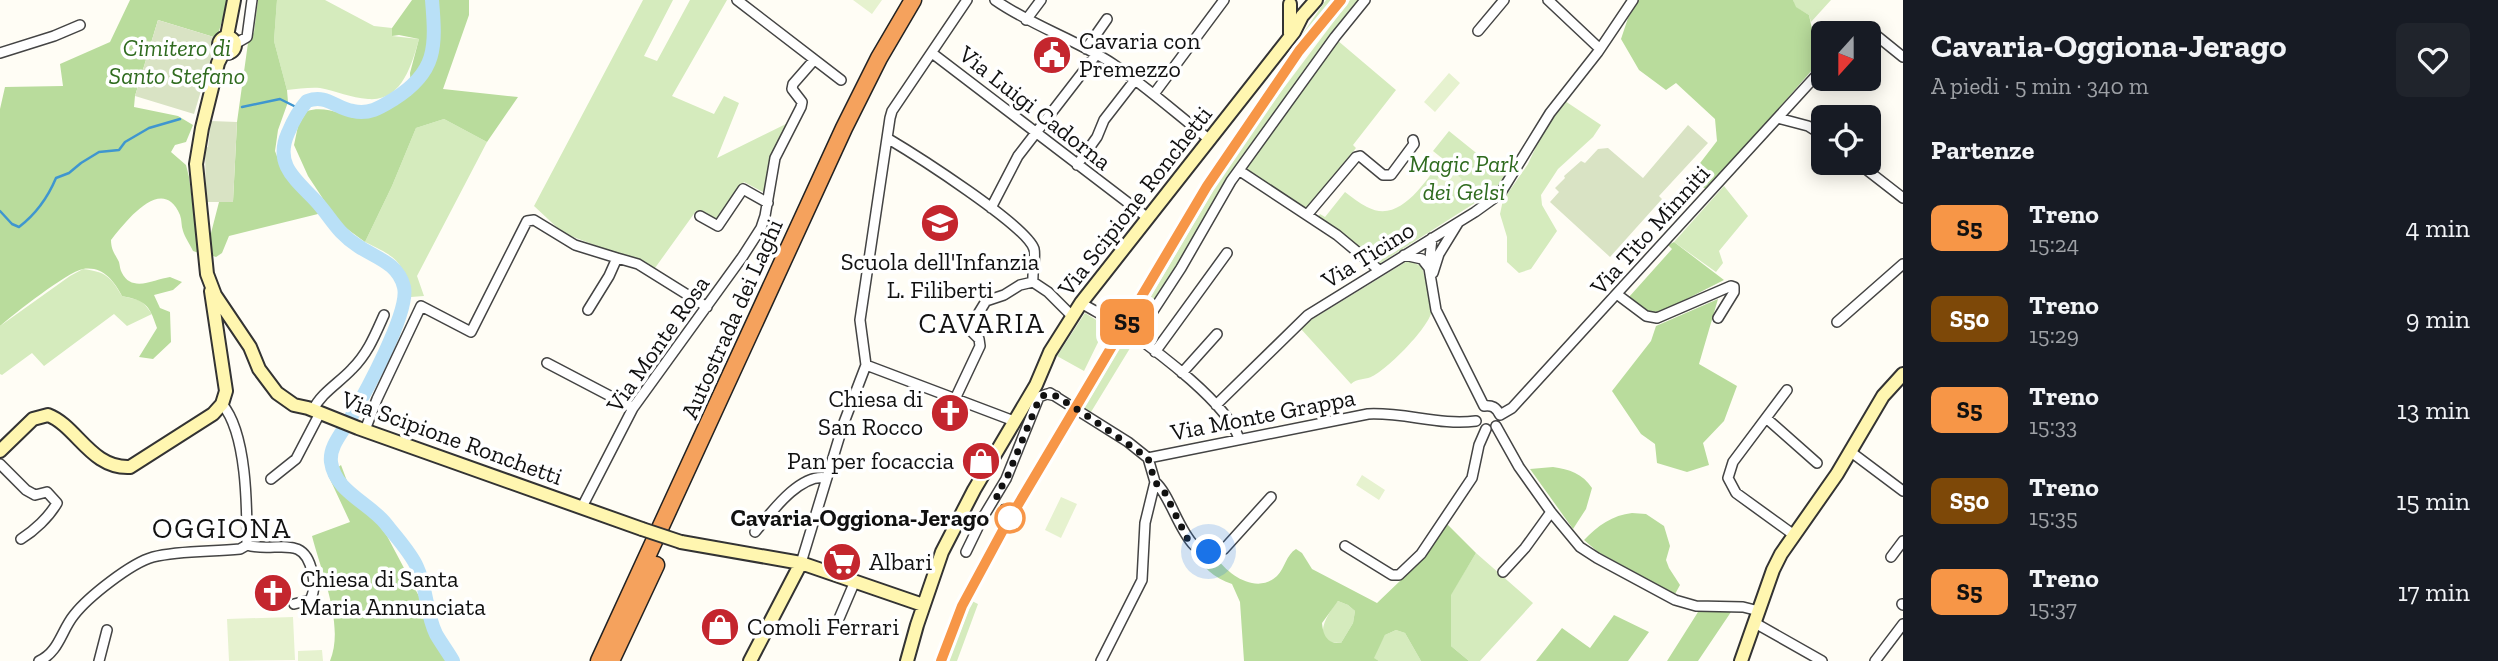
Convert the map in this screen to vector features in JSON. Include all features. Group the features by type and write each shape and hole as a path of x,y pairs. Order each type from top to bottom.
{"highway":[{"name":"Autostrada dei Laghi","path":"599,661 844,128 879,58 913,0"},
{"name":"Autostrada dei Laghi","path":"612,661 851,134 924,0"}],"street":[{"path":"231,40 234,0"},
{"path":"0,451 33,419 48,415 108,463 122,468 130,467 212,414 222,404 226,391 197,186 198,145 218,63 223,53 218,43 220,39 247,37 252,0"},
{"path":"737,0 841,80"},
{"path":"750,661 801,563 843,425 866,365 860,320 892,111 967,0"},
{"path":"995,0 1026,20 1086,49 1135,80 1210,140"},
{"path":"1026,20 1041,0"},
{"path":"1154,94 1224,0"},
{"path":"1136,337 1240,171 1335,37 1365,0"},
{"path":"1478,30 1504,0"},
{"path":"1548,0 1600,49"},
{"name":"Via Ticino","path":"1216,405 1308,315 1500,194 1550,113 1600,49 1633,0"},
{"path":"1289,2 1301,11 1315,2"},
{"path":"1287,41 1291,27 1289,2"},
{"name":"Via Scipione Ronchetti","path":"907,661 942,552 1036,385 1050,352 1081,303 1315,2"},
{"path":"1086,49 1107,19"},
{"path":"0,53 80,25"},
{"path":"1881,39 1903,57"},
{"name":"Via Luigi Cadorna","path":"932,53 1148,218"},
{"path":"991,208 1018,156 1096,55"},
{"name":"Via Monte Rosa","path":"582,507 633,408 755,238 765,216 775,158 801,107 802,102 792,89 793,84 814,60"},
{"path":"1077,165 1097,137 1104,120 1135,80"},
{"name":"Via Tito Minniti","path":"1500,415 1512,408 1618,295 1811,81"},
{"path":"1778,118 1811,128"},
{"path":"887,138 991,208 1023,233 1035,255 1032,267 1033,282"},
{"path":"1307,215 1356,157 1360,156 1384,175 1391,175 1414,144 1413,140"},
{"path":"1240,171 1337,235 1379,270"},
{"path":"1873,175 1903,198"},
{"path":"700,216 718,226 743,189 768,203"},
{"path":"362,429 421,306 471,332 527,221 534,220 575,245 638,264 707,307"},
{"path":"1430,273 1459,222"},
{"path":"1436,236 1439,254"},
{"path":"1436,236 1430,273 1436,310 1484,405"},
{"path":"205,244 227,307"},
{"path":"1155,352 1227,253"},
{"path":"1404,255 1422,259 1430,273"},
{"path":"588,310 617,258"},
{"path":"1836,322 1903,264"},
{"path":"955,399 981,345 972,332 982,305 991,297 1004,295 1020,285 1033,282 1048,292 1073,317"},
{"path":"209,284 227,307"},
{"path":"1618,295 1646,316 1657,318 1734,287 1734,292 1718,318"},
{"path":"1081,303 1136,337 1182,373 1216,405 1234,426 1239,439"},
{"path":"217,320 227,307"},
{"name":"Via Scipione Ronchetti","path":"227,307 259,369 277,393 294,405 681,542 745,554"},
{"name":"Via Scipione Ronchetti","path":"227,307 255,344 274,377 314,410"},
{"path":"271,479 296,459 321,398 363,356 373,342 384,315"},
{"path":"219,339 228,325 237,326"},
{"path":"1182,373 1217,334"},
{"path":"547,363 633,408"},
{"path":"866,365 1014,421"},
{"path":"1741,661 1773,569 1851,452 1877,405 1903,374"},
{"name":"Via Monte Grappa","path":"1036,385 1148,458 1368,414 1393,414 1445,422 1476,421"},
{"path":"1787,390 1732,461 1728,478 1736,493 1794,535"},
{"path":"966,552 1006,480 1040,397 1047,394 1056,396"},
{"path":"222,404 233,420 237,436 247,508 247,545"},
{"path":"1345,547 1392,575 1399,575 1421,554 1472,478 1476,452 1491,428 1500,415 1497,408 1490,405 1484,405 1477,412 1476,421 1491,428 1551,512 1580,547 1675,600 1696,606 1743,607 1822,661"},
{"path":"1766,418 1817,463"},
{"path":"1851,452 1903,491"},
{"path":"1148,458 1155,482 1164,491 1187,538 1196,549 1218,553 1224,549 1271,497"},
{"path":"0,464 26,490 36,495 47,492 57,503 38,526 21,539"},
{"path":"755,532 797,486 812,479 827,478"},
{"path":"1101,661 1142,580 1145,523 1155,482"},
{"path":"1503,572 1525,548 1551,512"},
{"path":"1891,557 1903,541"},
{"path":"39,661 52,659 70,620 91,596 150,558 240,549 247,545 294,547 309,560 314,586 310,600 294,604"},
{"path":"745,554 801,563 923,606"},
{"path":"745,554 780,568 789,586"},
{"path":"835,628 855,581"},
{"path":"1875,661 1903,624"},
{"path":"99,661 107,631"}],"green space":[{"path":"130,0 228,0 217,38 158,20 135,96 134,107 178,116 193,125 186,142 175,145 171,152 186,165 199,253 193,251 186,239 180,215 172,203 164,199 144,205 111,240 112,249 126,279 138,284 170,277 182,282 173,290 154,295 160,308 170,312 171,342 153,359 139,357 157,328 149,309 142,302 122,296 111,280 96,270 83,269 65,277 0,326 0,109 5,87 63,86 60,64 110,42"},
{"path":"258,0 277,0 274,41 288,102 278,130 275,151 281,167 293,185 322,213 229,236 222,253 216,257 213,256 210,237 219,202 233,201 237,122 248,43 254,32"},
{"path":"277,0 325,0 374,26 392,28 392,36 419,39 404,80 389,94 380,98 362,98 320,88 287,90 274,41"},
{"path":"412,0 469,0 469,15 443,89 518,97 487,142 444,119 416,128 365,242 339,223 308,176 294,145 298,126 307,111 321,109 368,116 411,95 410,73 419,39 392,36 392,28"},
{"path":"643,0 673,0 644,56 657,61 690,0 727,0 672,96 714,114 724,96 739,103 717,158 788,123 771,157 765,193 744,182 716,220 696,211 655,268 563,233 534,206"},
{"path":"853,0 882,0 872,14"},
{"path":"1326,0 1336,0 1304,41 1299,39"},
{"path":"1350,0 1360,0 1283,100 1216,200 1180,264 1136,332 1132,329 1214,189 1268,109"},
{"path":"1639,0 1793,0 1796,7 1809,15 1811,71 1709,189 1684,184 1717,141 1715,119 1676,83 1666,90 1639,70 1621,39 1628,18"},
{"path":"1793,0 1831,0 1811,22 1809,15 1795,7"},
{"name":"Cimitero di Santo Stefano","path":"158,20 217,38 194,114 135,96"},
{"path":"1337,40 1396,90 1353,145 1356,148 1308,208 1304,208 1247,171 1247,167"},
{"path":"1449,73 1460,83 1435,112 1424,102"},
{"path":"1565,101 1601,125 1593,137 1558,169 1541,195 1542,205 1557,231 1531,269 1519,273 1507,262 1507,237 1500,214 1503,200"},
{"path":"444,119 487,142 417,276 424,296 411,297 405,275 397,262 385,252 365,242 416,128"},
{"path":"211,121 237,122 233,202 206,202 205,148 208,147"},
{"path":"1688,125 1708,143 1659,196 1662,199 1610,257 1550,202 1559,192 1555,188 1564,176 1581,161 1585,163 1598,149 1608,148 1643,178"},
{"name":"Magic Park dei Gelsi","path":"1449,131 1506,177 1489,194 1379,264 1317,218 1320,214 1325,217 1345,192 1379,211 1391,210 1401,205 1411,198 1443,159 1433,151"},
{"path":"1447,167 1462,179 1443,203 1428,191"},
{"path":"1724,186 1748,216 1719,251 1723,263 1716,272 1674,242"},
{"path":"1674,242 1724,280 1665,310 1649,313 1629,297 1672,249 1668,245"},
{"path":"1409,260 1422,267 1431,299 1430,316 1417,336 1387,366 1371,377 1351,384 1301,329 1311,320"},
{"path":"83,269 107,276 122,296 142,301 152,314 127,326 114,314 44,366 32,353 0,374 0,326"},
{"path":"1718,299 1699,364 1737,386 1724,421 1703,443 1709,465 1687,472 1657,463 1655,444 1641,434 1612,391 1651,341 1656,326"},
{"path":"1085,313 1106,326 1084,371 1057,356"},
{"path":"1128,334 1135,340 1091,412 1083,410"},
{"path":"341,465 347,481 387,536 430,617 426,625 452,661 330,661 334,647 333,615 312,536 350,522 328,475"},
{"path":"1553,467 1575,473 1592,488 1586,509 1573,529 1530,469"},
{"path":"1362,475 1385,490 1379,500 1356,485"},
{"path":"1061,497 1077,504 1061,538 1045,530"},
{"path":"1632,513 1646,514 1664,526 1670,546 1666,560 1680,585 1675,594 1598,552 1584,540 1606,522"},
{"path":"1446,523 1476,553 1451,595 1451,646 1469,661 1421,661 1405,633 1396,630 1385,635 1374,658 1379,661 1244,661 1240,602 1232,584 1209,571 1194,548 1207,556 1216,557 1235,576 1261,584 1277,576 1296,549 1302,553 1312,569 1377,603 1425,557","holes":["1338,601 1355,611 1353,623 1341,643 1332,642 1325,635 1322,623"]},
{"path":"1476,553 1533,603 1480,661 1469,661 1451,646 1451,594"},
{"path":"972,601 978,604 957,661 949,661"},
{"path":"1338,601 1355,611 1353,623 1341,643 1331,642 1323,633 1329,613"},
{"path":"1698,612 1731,612 1698,661 1667,661"},
{"path":"1614,615 1649,632 1628,661 1536,661 1562,628 1590,648"},
{"path":"293,617 295,660 229,661 227,619"},
{"path":"1396,630 1405,633 1421,661 1379,661 1373,658 1385,635"},
{"path":"322,650 323,661 298,661 298,651"}],"waterway":[{"path":"432,0 433,45 431,57 419,79 394,99 370,111 353,111 320,99 307,101 290,129 284,144 284,154 285,162 294,178 339,230 350,241 392,267 404,287 404,299 393,333 365,392 334,445 331,462 339,481 379,517 411,556 420,575 433,626 453,661"},
{"path":"242,107 280,99 300,109"},
{"path":"0,211 12,224 19,227 41,205 56,178 69,173 99,152 119,150 125,142 149,128 180,119"}],"railway":[{"path":"941,661 962,606 1003,530 1207,186 1299,51 1341,0"}],"train":[{"name":"S5","path":"941,661 962,606 1003,530 1207,186 1265,98 1341,0"}],"place":[{"name":"Cavaria con Premezzo","path":"1052,55"},
{"name":"Scuola dell'Infanzia L. Filiberti","path":"940,223"},
{"name":"Chiesa di San Rocco","path":"950,413"},
{"name":"Pan per focaccia","path":"981,461"},
{"name":"Cavaria-Oggiona-Jerago","path":"1010,518"},
{"name":"Albari","path":"842,562"},
{"name":"Chiesa di Santa Maria Annunciata","path":"273,593"},
{"name":"Comoli Ferrari","path":"720,627"}],"district":[{"name":"CAVARIA","path":"982,323"},
{"name":"OGGIONA","path":"222,528"}],"route":[{"path":"1010,518 996,495 1006,480 1040,397 1047,394 1056,396 1086,415 1148,458 1155,482 1164,491 1187,538 1196,549 1209,552"}]}
